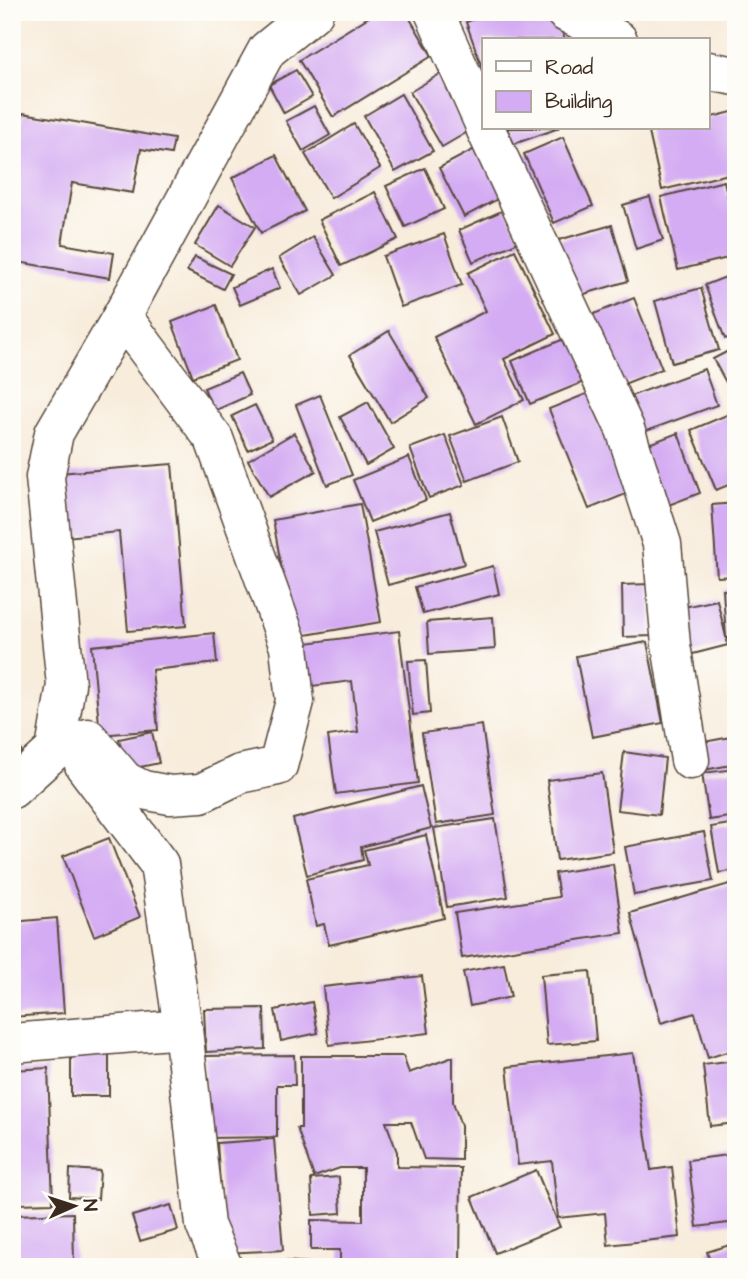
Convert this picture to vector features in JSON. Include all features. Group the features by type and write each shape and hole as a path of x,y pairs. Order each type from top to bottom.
{"street":[{"path":"55,750 66,685 45,477 54,433 122,316 267,50 314,12"},
{"path":"434,12 482,119"},
{"path":"565,12 614,38"},
{"path":"710,71 736,76"},
{"path":"487,130 625,429 662,544 671,645 690,760"},
{"path":"12,789 55,750 88,738 125,781 143,790 170,795 201,793 240,774 278,766 295,701 289,647 214,439 122,316"},
{"path":"55,750 85,765 159,864 183,1029 205,1225 223,1267"},
{"path":"12,1043 183,1029"}],"building":[{"path":"377,12 406,12 432,56 333,117 299,60"},
{"path":"494,12 523,12 527,22 555,12 564,38 482,38 482,67 466,22"},
{"path":"296,70 312,97 284,113 269,85"},
{"path":"445,71 478,126 442,147 410,92"},
{"path":"401,94 433,151 395,172 364,116"},
{"path":"314,106 330,135 303,151 286,121"},
{"path":"736,111 736,200 729,174 662,190 648,130 710,130 710,118"},
{"path":"23,113 174,139 171,154 141,149 133,193 72,183 62,244 114,253 110,278 12,261 12,212 17,185 12,184 12,176"},
{"path":"354,124 380,168 331,198 305,154"},
{"path":"508,130 553,130 514,144"},
{"path":"563,137 593,206 554,223 524,154"},
{"path":"484,144 509,193 464,217 439,168"},
{"path":"276,155 305,211 261,233 232,178"},
{"path":"425,168 444,209 405,227 386,186"},
{"path":"724,181 736,232 736,256 678,270 661,197"},
{"path":"375,192 398,239 341,266 319,220"},
{"path":"650,197 663,240 636,249 623,205"},
{"path":"219,205 255,227 230,266 195,245"},
{"path":"506,209 521,241 473,262 459,230"},
{"path":"612,225 628,281 571,298 555,241"},
{"path":"444,234 462,285 401,307 383,256"},
{"path":"313,237 336,275 301,295 279,258"},
{"path":"515,250 555,334 504,359 524,400 476,424 434,337 486,311 468,273"},
{"path":"195,257 231,274 223,289 187,271"},
{"path":"272,269 280,288 240,305 232,287"},
{"path":"736,273 736,335 725,339 705,285"},
{"path":"701,288 719,350 672,363 655,301"},
{"path":"634,298 662,369 619,386 591,315"},
{"path":"216,305 237,360 193,377 172,322"},
{"path":"389,331 429,398 390,422 350,355"},
{"path":"573,335 591,379 530,404 512,361"},
{"path":"736,347 736,382 728,386 713,359"},
{"path":"704,369 717,405 641,433 628,397"},
{"path":"240,373 250,395 214,411 204,388"},
{"path":"596,390 636,490 589,509 549,409"},
{"path":"320,395 352,475 327,485 296,405"},
{"path":"368,402 394,449 366,465 340,417"},
{"path":"255,405 272,439 248,450 232,416"},
{"path":"736,411 736,482 716,490 691,430"},
{"path":"502,417 518,462 467,481 450,436"},
{"path":"294,433 316,471 269,497 248,460"},
{"path":"678,433 700,493 666,506 643,446"},
{"path":"445,435 464,485 429,498 410,448"},
{"path":"409,457 426,500 370,522 353,480"},
{"path":"172,464 186,626 128,631 119,532 65,537 59,473"},
{"path":"736,503 736,576 717,577 712,505"},
{"path":"360,504 381,622 294,637 273,520"},
{"path":"450,512 464,564 388,585 374,532"},
{"path":"493,566 499,594 423,614 415,587"},
{"path":"650,584 652,636 623,637 622,585"},
{"path":"736,589 736,637 726,638 723,590"},
{"path":"717,600 728,645 689,655 679,608"},
{"path":"493,617 495,649 429,654 427,622"},
{"path":"399,631 418,783 336,794 328,736 358,732 352,681 304,687 298,644"},
{"path":"214,633 217,663 152,670 158,730 100,735 92,646"},
{"path":"647,642 663,723 592,737 576,656"},
{"path":"426,660 430,713 413,715 408,661"},
{"path":"12,678 17,678 19,730 12,730"},
{"path":"482,725 495,815 436,824 422,733"},
{"path":"152,732 159,763 126,770 119,739"},
{"path":"17,736 26,768 12,772 12,737"},
{"path":"736,736 736,764 699,771 693,744"},
{"path":"624,752 665,758 659,815 617,810"},
{"path":"736,769 736,816 709,820 702,773"},
{"path":"602,773 613,852 557,860 547,780"},
{"path":"421,786 431,828 361,847 363,860 307,875 293,819"},
{"path":"495,819 508,897 447,907 434,828"},
{"path":"736,823 736,870 719,873 711,827"},
{"path":"704,832 713,881 634,895 625,847"},
{"path":"426,835 444,918 329,945 324,924 316,926 306,879 368,865 364,850"},
{"path":"109,838 140,917 94,936 63,856"},
{"path":"613,864 623,933 462,958 455,913 559,897 555,873"},
{"path":"736,882 736,1049 708,1058 695,1013 661,1023 630,913"},
{"path":"57,918 64,1013 12,1017 12,922"},
{"path":"504,964 511,997 470,1006 463,972"},
{"path":"590,971 596,1041 547,1045 541,975"},
{"path":"422,976 429,1033 329,1045 323,987"},
{"path":"312,1002 318,1033 281,1041 275,1010"},
{"path":"264,1008 265,1049 206,1052 204,1009"},
{"path":"71,1049 109,1049 109,1096 71,1096"},
{"path":"633,1053 651,1170 672,1167 680,1237 608,1245 605,1213 558,1218 552,1161 518,1165 507,1067"},
{"path":"294,1055 295,1085 277,1085 277,1137 206,1138 205,1056"},
{"path":"301,1056 403,1056 409,1073 453,1057 453,1102 461,1126 461,1160 424,1159 411,1122 386,1122 397,1152 397,1167 461,1168 460,1267 340,1267 340,1250 311,1250 311,1220 363,1221 363,1168 340,1168 314,1177 297,1128 301,1128"},
{"path":"736,1061 736,1123 710,1126 703,1065"},
{"path":"48,1068 53,1203 18,1204 12,1070"},
{"path":"274,1139 283,1250 225,1253 217,1143"},
{"path":"736,1154 736,1222 697,1227 688,1160"},
{"path":"70,1169 100,1171 98,1199 69,1197"},
{"path":"536,1170 560,1227 495,1253 472,1197"},
{"path":"339,1177 341,1213 313,1215 311,1179"},
{"path":"171,1205 178,1230 140,1241 132,1216"},
{"path":"73,1213 74,1267 12,1267 12,1215"},
{"path":"736,1243 736,1267 712,1267 707,1252"},
{"path":"256,1259 310,1263 309,1267 255,1267"}]}
